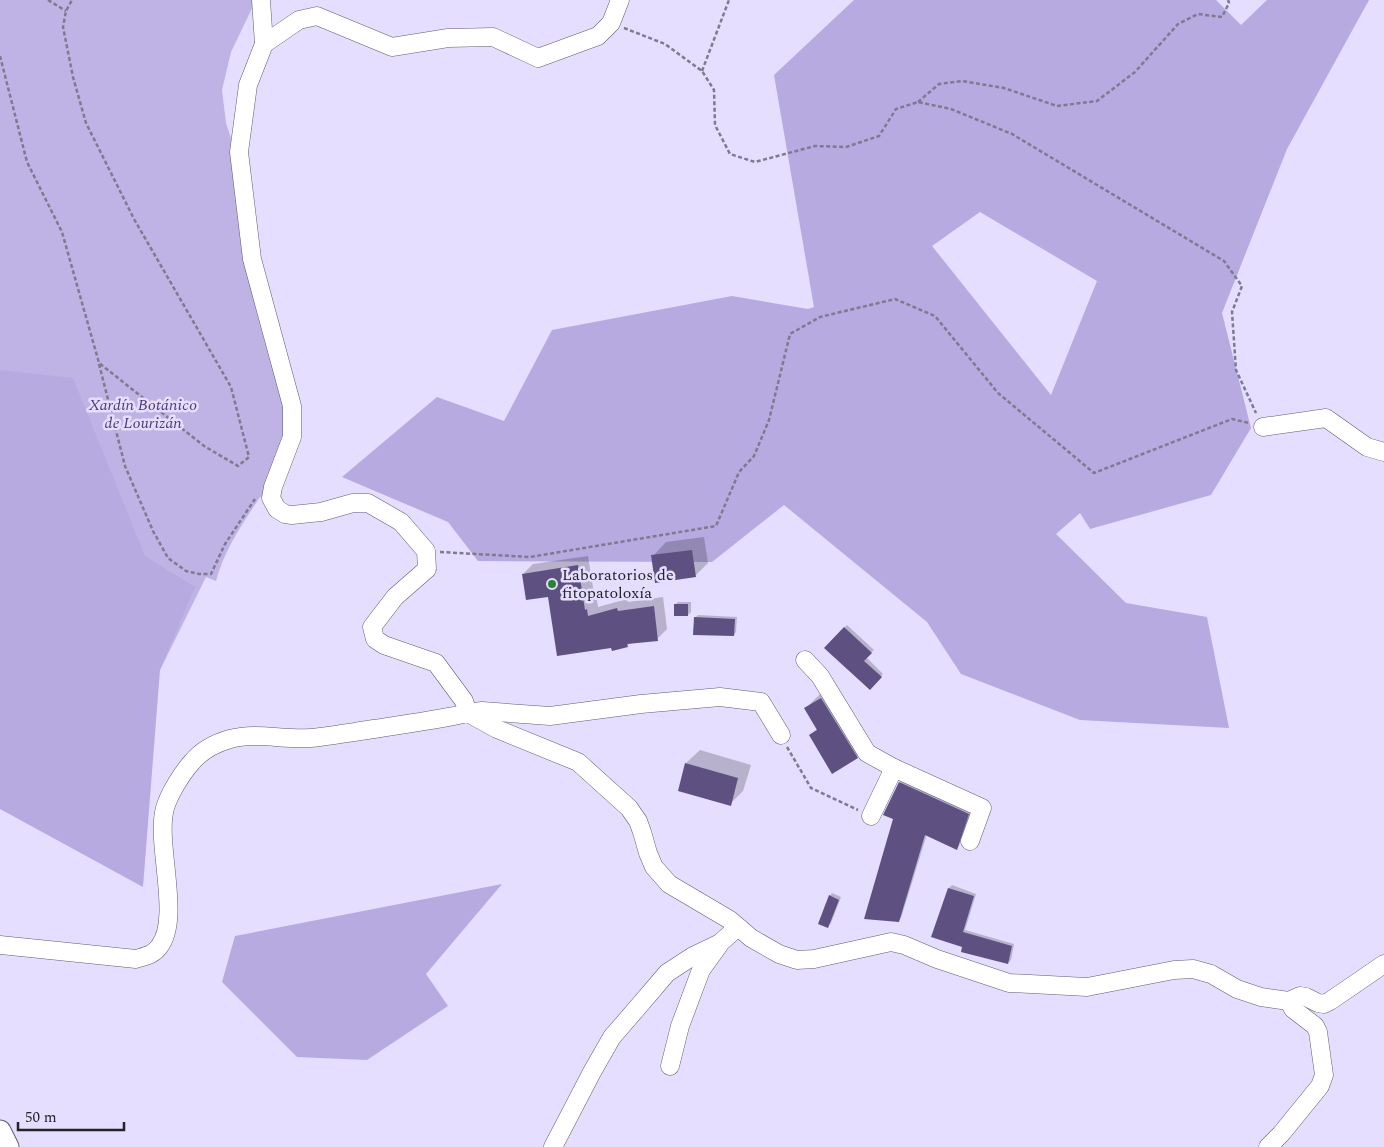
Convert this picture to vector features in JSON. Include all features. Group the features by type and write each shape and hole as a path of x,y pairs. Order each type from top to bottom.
{"main road":[{"path":"0,1131 8,1147"}],"street":[{"path":"261,0 264,44 248,85 239,152 252,259 292,406 292,437 273,487 272,498 277,509 285,514 321,512 353,503 368,502 401,522 426,551 427,569 395,596 372,627 375,638 384,645 436,663 464,701 468,713 497,729 578,762 629,808 638,821 654,867 669,884 730,920 751,938 779,954 797,960 814,959 891,942 1009,983 1087,987 1174,970 1192,969 1211,974 1248,993 1289,1001 1300,996 1324,1004 1384,964"},
{"path":"264,44 299,20 317,16 392,48 448,38 493,37 538,58 598,36 611,23 620,0"},
{"path":"1263,426 1326,418 1367,448 1384,452"},
{"path":"805,660 820,676 867,753 894,768 982,808 970,841"},
{"path":"0,945 136,959 150,955 160,946 166,932 168,904 163,825 165,808 177,784 192,762 204,751 216,744 232,739 254,736 318,737 482,711 550,716 641,704 720,697 761,702 781,735"},
{"path":"871,816 894,768"},
{"path":"670,1066 680,1026 701,970 720,944 738,927"},
{"path":"553,1147 612,1037 667,973 693,956 720,944"},
{"path":"1268,1147 1320,1086 1324,1075 1318,1032 1315,1026 1292,1010 1289,1001"}],"path":[{"path":"48,0 66,11"},
{"path":"72,0 66,11 63,28 73,77 86,123 134,219 231,386 249,457 238,466 204,446 99,363"},
{"path":"702,71 729,0"},
{"path":"611,23 665,44 702,71 714,90 715,125 730,154 755,162 815,146 846,146 879,136 896,109 918,102 939,84 962,81 1004,88 1057,106 1097,101 1135,72 1178,24 1198,14 1222,17 1229,3 1228,0"},
{"path":"0,56 27,162 62,232 99,363 125,466 153,531 168,558 186,571 198,574 211,574 225,544 255,500 277,477"},
{"path":"918,102 950,109 1012,134 1224,261 1242,286 1232,312 1236,370 1263,426"},
{"path":"426,551 530,557 716,526 739,472 754,456 769,420 790,334 820,317 895,299 935,316 998,393 1094,473 1232,419 1263,426"},
{"path":"781,735 811,788 871,816"}],"green space":[{"name":"Xardín Botánico de Lourizán","path":"0,0 256,0 231,52 222,90 226,123 239,163 290,411 268,496 260,497 241,527 224,558 216,581 206,577 160,670 0,541"}],"shaded area":[{"path":"854,0 1216,0 1241,25 1267,0 1369,0 1287,149 1222,313 1251,428 1211,495 1090,529 1080,513 1056,534 1126,603 1207,617 1229,728 1080,720 961,674 927,622 784,505 712,562 478,561 448,522 342,477 437,397 504,421 552,330 732,296 808,309 814,307 774,75","holes":["980,212 1097,281 1051,395 932,246"]},
{"path":"0,370 73,378 145,556 195,587 160,670 143,887 0,809"},
{"path":"502,884 426,974 448,1006 367,1060 297,1057 222,982 235,936"}],"building":[{"path":"692,550 696,577 655,583 651,555"},
{"path":"578,565 585,610 587,609 588,616 617,608 618,611 654,606 658,641 627,644 628,647 612,651 611,648 557,656 548,597 526,600 522,574"},
{"path":"674,604 688,604 688,616 674,616"},
{"path":"694,617 735,619 734,636 693,635"},
{"path":"844,627 872,653 864,661 882,677 870,690 824,648"},
{"path":"821,698 858,758 832,774 809,735 817,730 804,708"},
{"path":"685,763 738,778 731,806 678,791"},
{"path":"899,782 969,814 957,850 925,835 899,922 864,919 893,819 883,815"},
{"path":"948,888 974,896 963,932 1012,946 1008,964 961,952 962,947 931,937"},
{"path":"829,895 839,900 828,928 818,924"}],"place":[{"name":"Laboratorios de fitopatoloxía","path":"552,584"}]}
